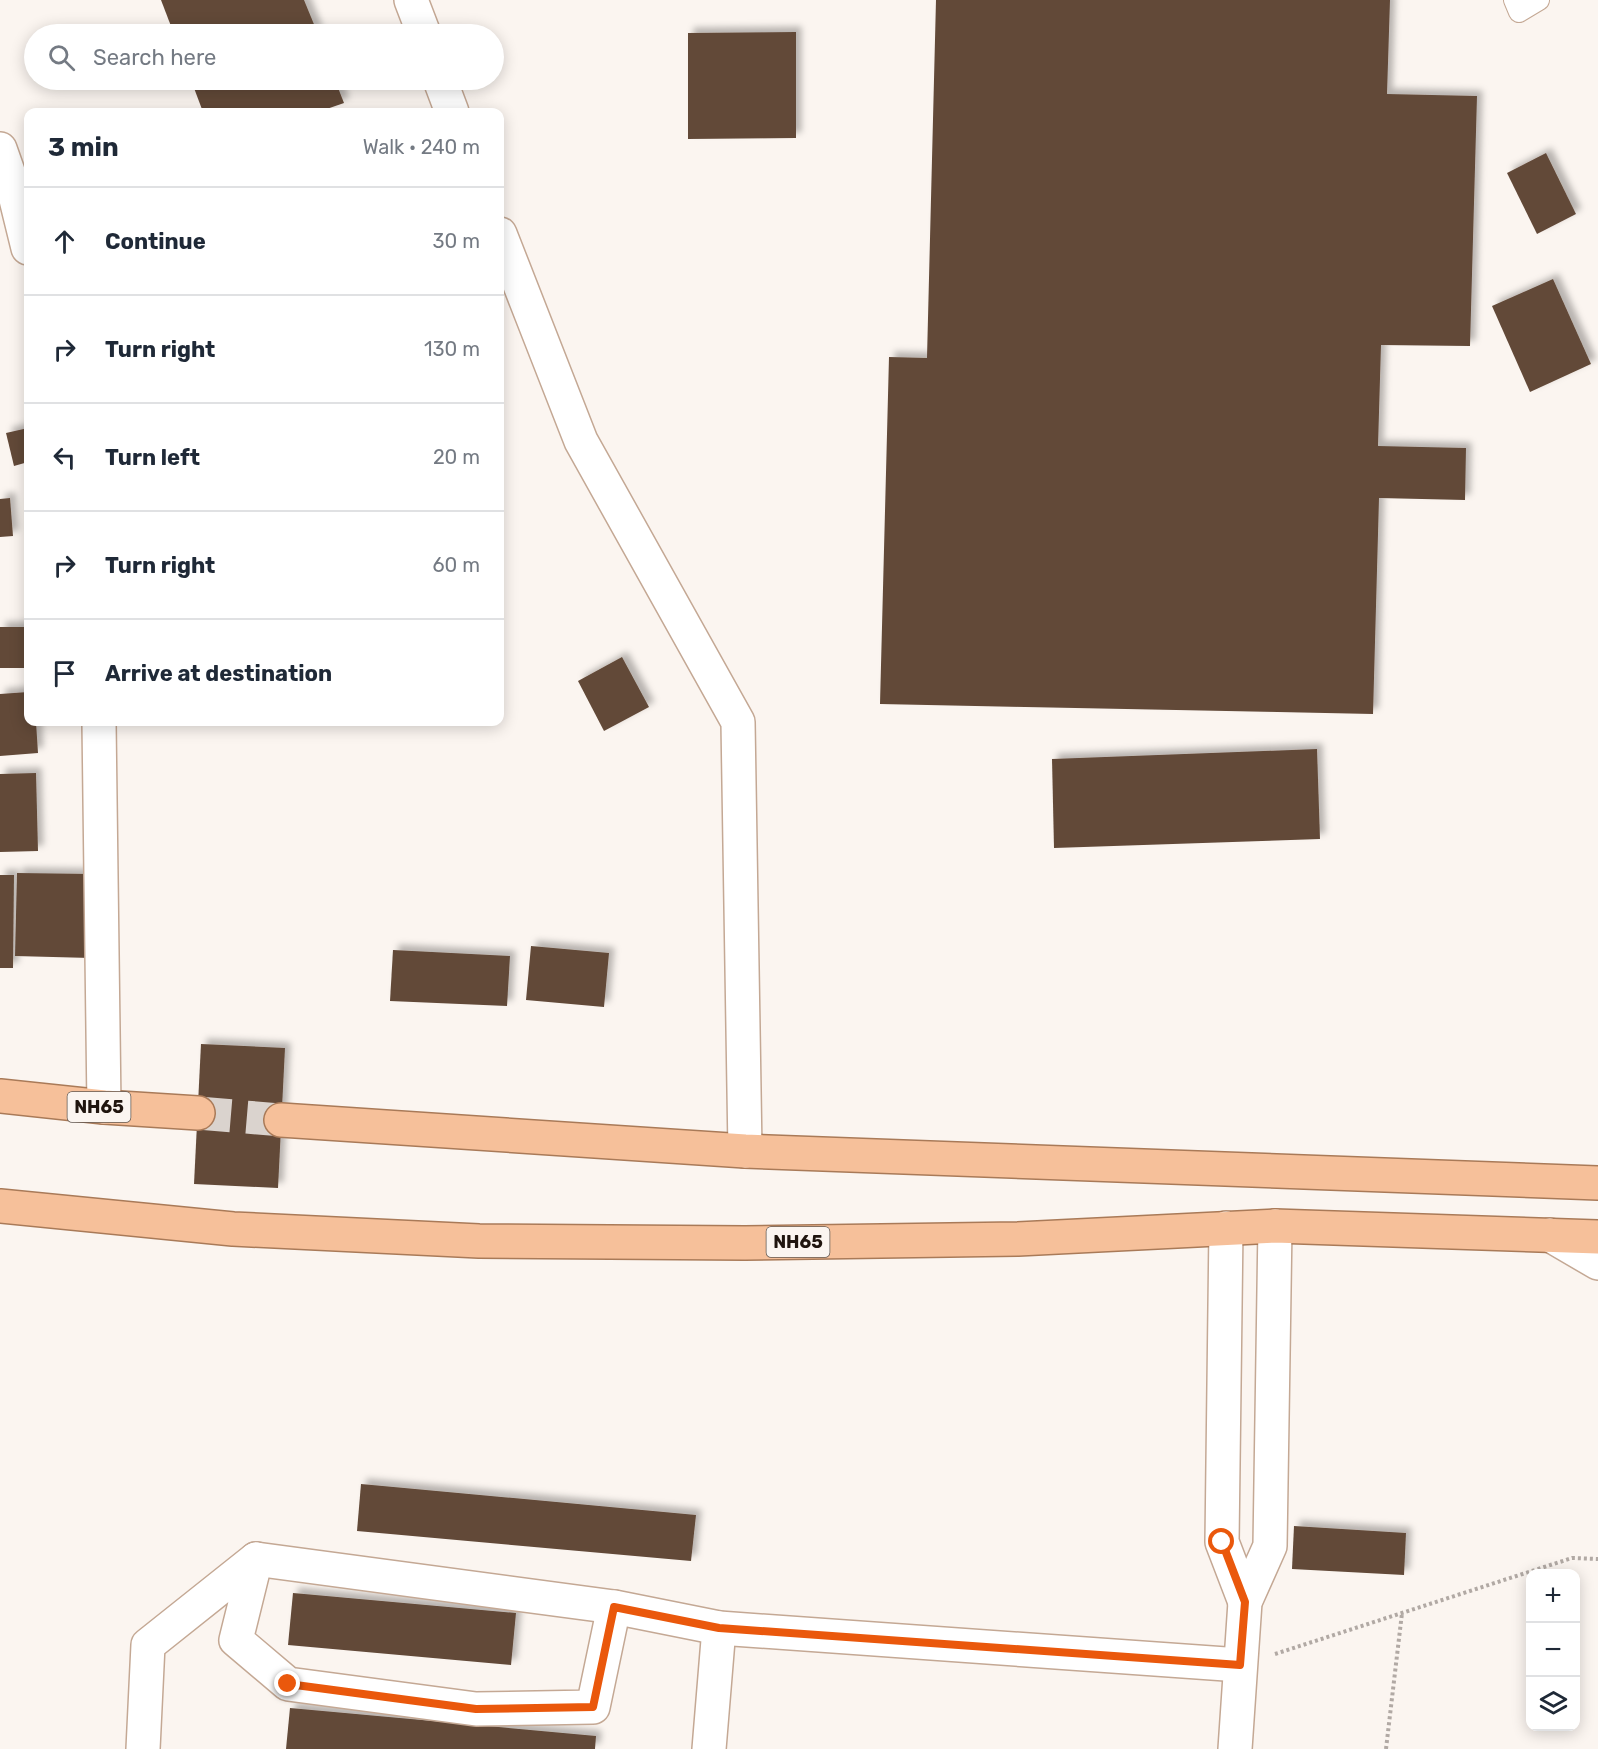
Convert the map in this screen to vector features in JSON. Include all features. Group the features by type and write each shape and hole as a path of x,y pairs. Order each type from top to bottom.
{"highway":[{"name":"NH65","path":"0,1096 104,1107 198,1113"},
{"path":"281,1120 745,1151 1598,1183"},
{"name":"NH65","path":"0,1206 233,1229 479,1241 745,1243 1006,1239 1275,1226 1598,1237"}],"street":[{"path":"411,0 420,24"},
{"path":"444,90 450,108"},
{"path":"0,149 12,183 24,232"},
{"path":"504,244 581,441 738,722 745,1151"},
{"path":"99,726 104,1107"},
{"path":"1235,1749 1245,1602 1270,1546 1275,1226"},
{"path":"1226,1228 1222,1542 1245,1602"},
{"path":"1550,1235 1598,1263"},
{"path":"143,1749 148,1645 256,1559 614,1607 719,1628 1240,1665"},
{"path":"256,1559 236,1640 288,1684 476,1709 593,1707 614,1607"},
{"path":"708,1749 719,1628"}],"lane":[{"path":"1514,0 1519,12 1539,0"}],"path":[{"path":"1240,1665 1572,1558 1598,1559"},
{"path":"1386,1749 1402,1613"}],"building":[{"path":"161,0 304,0 314,24 170,24"},
{"path":"936,0 1390,0 1387,94 1477,96 1470,346 1381,345 1378,446 1466,448 1465,500 1379,498 1373,714 880,704 889,357 927,358"},
{"path":"796,32 796,138 688,139 688,33"},
{"path":"195,90 339,90 344,103 330,108 202,108"},
{"path":"1546,153 1576,214 1537,234 1507,173"},
{"path":"1553,279 1591,364 1530,392 1492,306"},
{"path":"24,429 24,463 14,466 6,433"},
{"path":"10,498 13,536 0,537 0,499"},
{"path":"0,627 24,627 24,668 0,668"},
{"path":"622,657 649,707 604,731 578,681"},
{"path":"24,692 24,726 36,726 38,753 0,756 0,694"},
{"path":"1317,749 1320,839 1054,848 1052,759"},
{"path":"36,773 38,851 0,852 0,774"},
{"path":"17,873 93,874 91,958 15,956"},
{"path":"0,875 14,875 13,968 0,968"},
{"path":"531,946 609,953 604,1007 526,1000"},
{"path":"393,950 510,956 507,1006 390,1001"},
{"path":"201,1044 285,1048 278,1188 194,1184"},
{"path":"361,1484 696,1515 691,1561 357,1531"},
{"path":"1294,1526 1406,1533 1404,1575 1292,1569"},
{"path":"293,1593 516,1613 511,1665 288,1645"},
{"path":"290,1708 596,1736 595,1749 286,1749"}],"tunnel":[{"path":"198,1113 281,1120"}],"route":[{"path":"288,1684 476,1709 593,1707 614,1607 719,1628 1240,1665 1245,1602 1222,1542"}]}
